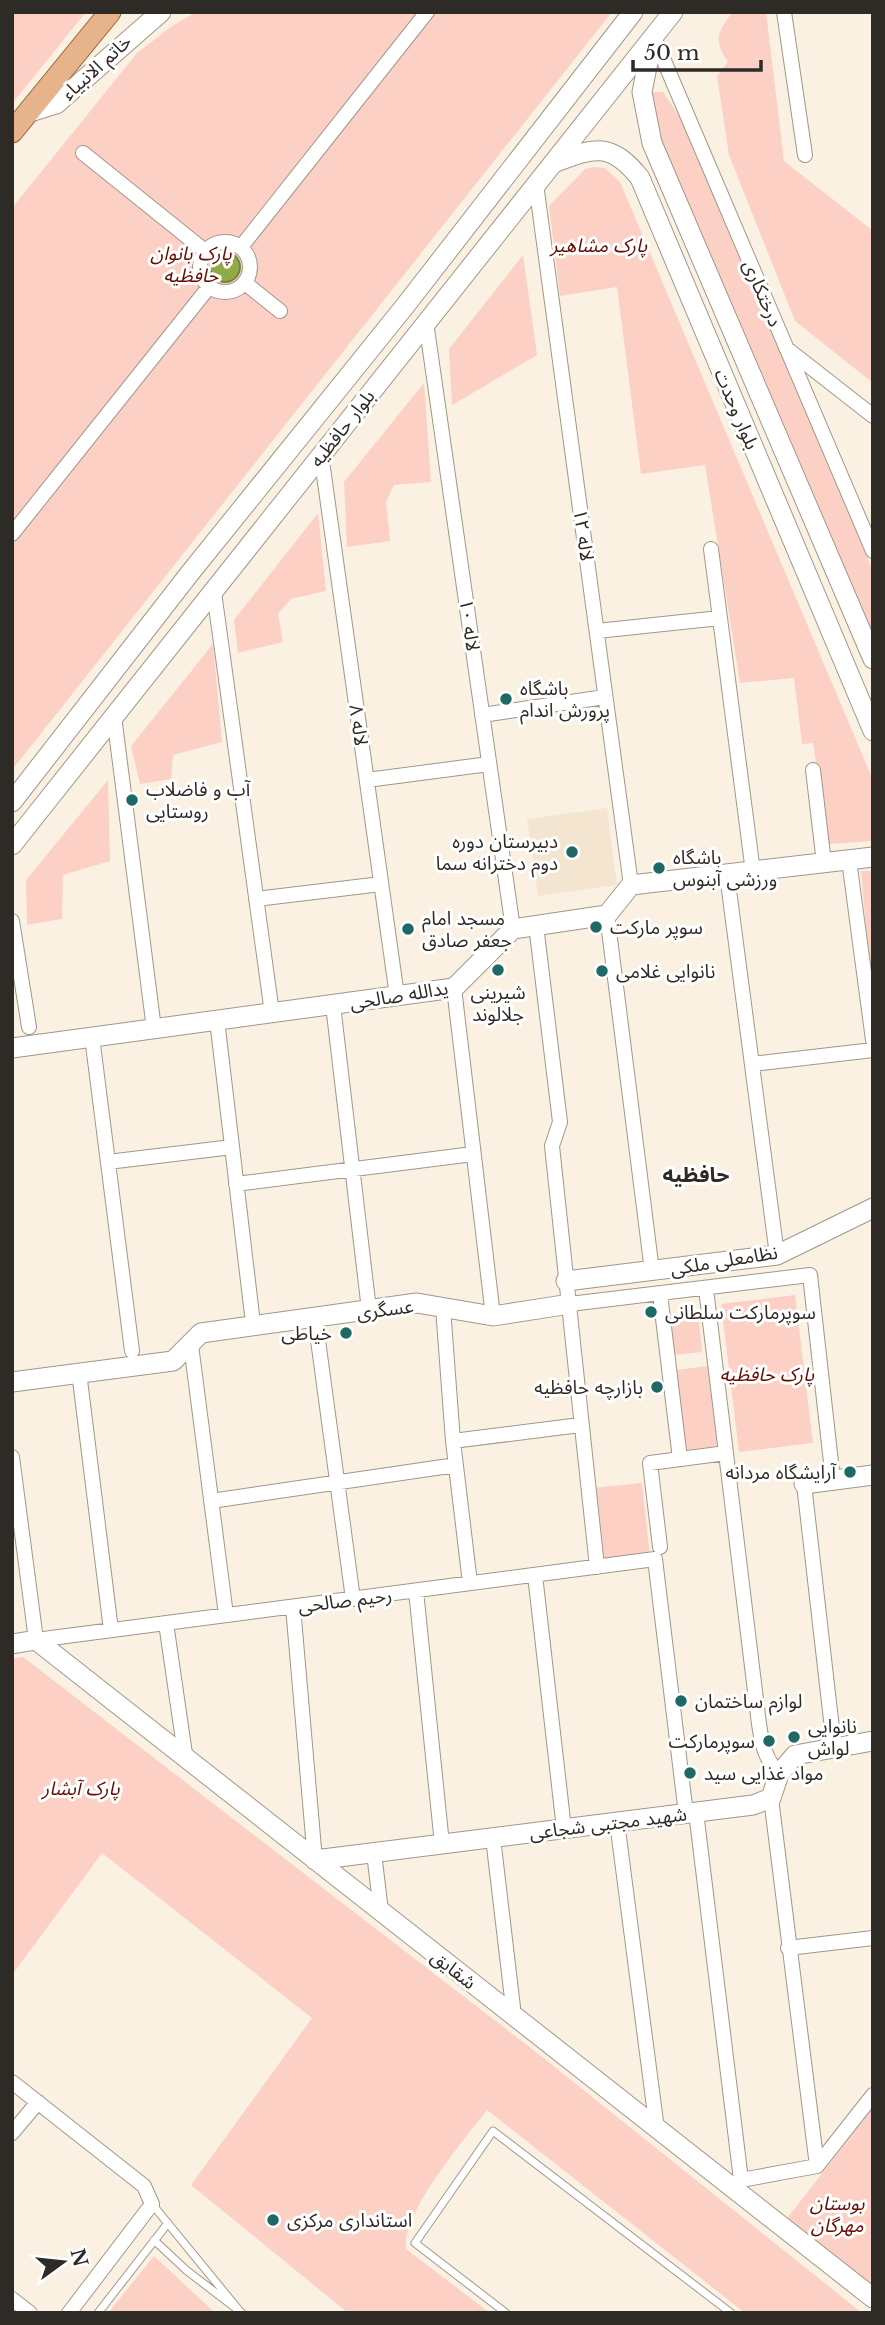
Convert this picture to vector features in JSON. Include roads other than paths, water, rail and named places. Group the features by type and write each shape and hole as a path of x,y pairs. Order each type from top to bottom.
{"main road":[{"path":"12,132 110,12"}],"street":[{"name":"خاتم الانبیاء","path":"27,113 56,104 161,12"},
{"path":"241,247 427,12"},
{"name":"بلوار حافظیه","path":"12,802 190,573 405,306 633,12"},
{"name":"بلوار حافظیه","path":"12,845 673,12"},
{"path":"784,12 805,155"},
{"name":"درختکاری","path":"653,35 873,551"},
{"name":"بلوار وحدت","path":"653,35 642,92 652,143 873,659"},
{"name":"بلوار وحدت","path":"555,163 576,155 606,150 621,157 640,178 873,731"},
{"path":"83,153 205,251"},
{"name":"لاله ۱۲","path":"536,184 631,885"},
{"path":"222,241 241,247 250,264 245,283 228,292 209,287 199,270 205,251 222,241"},
{"path":"245,283 280,311"},
{"path":"12,534 209,287"},
{"name":"لاله ۱۰","path":"426,322 513,929"},
{"path":"785,347 873,416"},
{"name":"لاله ۸","path":"321,454 397,996"},
{"path":"711,549 753,872"},
{"path":"190,573 214,592 272,1013"},
{"path":"597,631 720,618"},
{"path":"482,715 606,697"},
{"path":"114,716 154,1029"},
{"path":"367,780 489,764"},
{"path":"813,770 824,863"},
{"path":"513,929 607,915 631,885 873,857"},
{"path":"849,860 873,1040"},
{"path":"727,875 777,1255"},
{"path":"256,899 381,884"},
{"path":"607,915 652,1271"},
{"path":"12,920 29,1027"},
{"path":"536,925 561,1122 552,1146 597,1567"},
{"name":"یدالله صالحی","path":"12,1048 454,988 513,929"},
{"path":"454,988 493,1315"},
{"path":"333,1005 369,1310"},
{"path":"217,1020 252,1315"},
{"path":"92,1037 132,1351"},
{"path":"751,1064 873,1050"},
{"path":"108,1162 232,1147"},
{"path":"236,1184 473,1154"},
{"name":"نظامعلی ملکی","path":"566,1281 777,1255 873,1208"},
{"path":"682,1267 685,1291"},
{"name":"عسگری","path":"12,1382 173,1361 201,1333 416,1303 493,1315 810,1275 833,1480"},
{"path":"706,1289 762,1747 769,1764 779,1774"},
{"path":"660,1294 680,1459"},
{"path":"443,1308 453,1441 470,1583"},
{"path":"315,1318 353,1599"},
{"path":"191,1345 226,1615"},
{"path":"79,1372 111,1630"},
{"path":"453,1441 580,1425"},
{"path":"726,1453 650,1463 657,1553 737,2184 817,2166 873,2095"},
{"path":"12,1457 36,1640 12,1644"},
{"path":"211,1501 456,1465"},
{"path":"834,1746 804,1484 873,1475"},
{"name":"رحیم صالحی","path":"36,1640 597,1567 657,1553"},
{"path":"535,1575 564,1829"},
{"path":"415,1591 442,1844"},
{"path":"293,1607 315,1860"},
{"path":"166,1623 185,1754"},
{"name":"شقایق","path":"36,1640 653,2126 737,2184 873,2298"},
{"path":"817,2166 771,1798 779,1774 795,1755 873,1741"},
{"name":"شهید مجتبی شجاعی","path":"315,1860 753,1805 771,1798"},
{"path":"617,1822 656,2122 653,2126"},
{"path":"493,1838 513,2007 508,2012"},
{"path":"374,1853 381,1911"},
{"path":"788,1948 873,1938"},
{"path":"12,2082 144,2186 152,2204 69,2313"},
{"path":"12,2133 38,2102"},
{"path":"12,2299 30,2313"}],"lane":[{"path":"506,2313 415,2243 493,2131 731,2313"},
{"path":"152,2204 238,2311"},
{"path":"98,2313 168,2223"},
{"path":"154,2240 186,2270 238,2311"}],"place":[{"name":"باشگاه پرورش اندام","path":"506,699"},
{"name":"آب و فاضلاب روستایی","path":"132,800"},
{"name":"دبیرستان دوره دوم دخترانه سما","path":"572,852"},
{"name":"باشگاه ورزشی آبنوس","path":"659,868"},
{"name":"سوپر مارکت","path":"596,927"},
{"name":"مسجد امام جعفر صادق","path":"408,929"},
{"name":"شیرینی جلالوند","path":"498,970"},
{"name":"نانوایی غلامی","path":"602,971"},
{"name":"سوپرمارکت سلطانی","path":"651,1312"},
{"name":"خیاطی","path":"346,1333"},
{"name":"بازارچه حافظیه","path":"657,1387"},
{"name":"آرایشگاه مردانه","path":"850,1472"},
{"name":"لوازم ساختمان","path":"681,1701"},
{"name":"نانوایی لواش","path":"794,1737"},
{"name":"سوپرمارکت","path":"769,1741"},
{"name":"مواد غذایی سید","path":"690,1773"},
{"name":"استانداری مرکزی","path":"273,2220"}],"district":[{"name":"حافظیه","path":"696,1175"}],"park label":[{"name":"پارک مشاهیر","path":"599,245"},
{"name":"پارک بانوان حافظیه","path":"191,264"},
{"name":"پارک حافظیه","path":"767,1374"},
{"name":"پارک آبشار","path":"81,1788"},
{"name":"بوستان مهرگان","path":"837,2214"}]}
